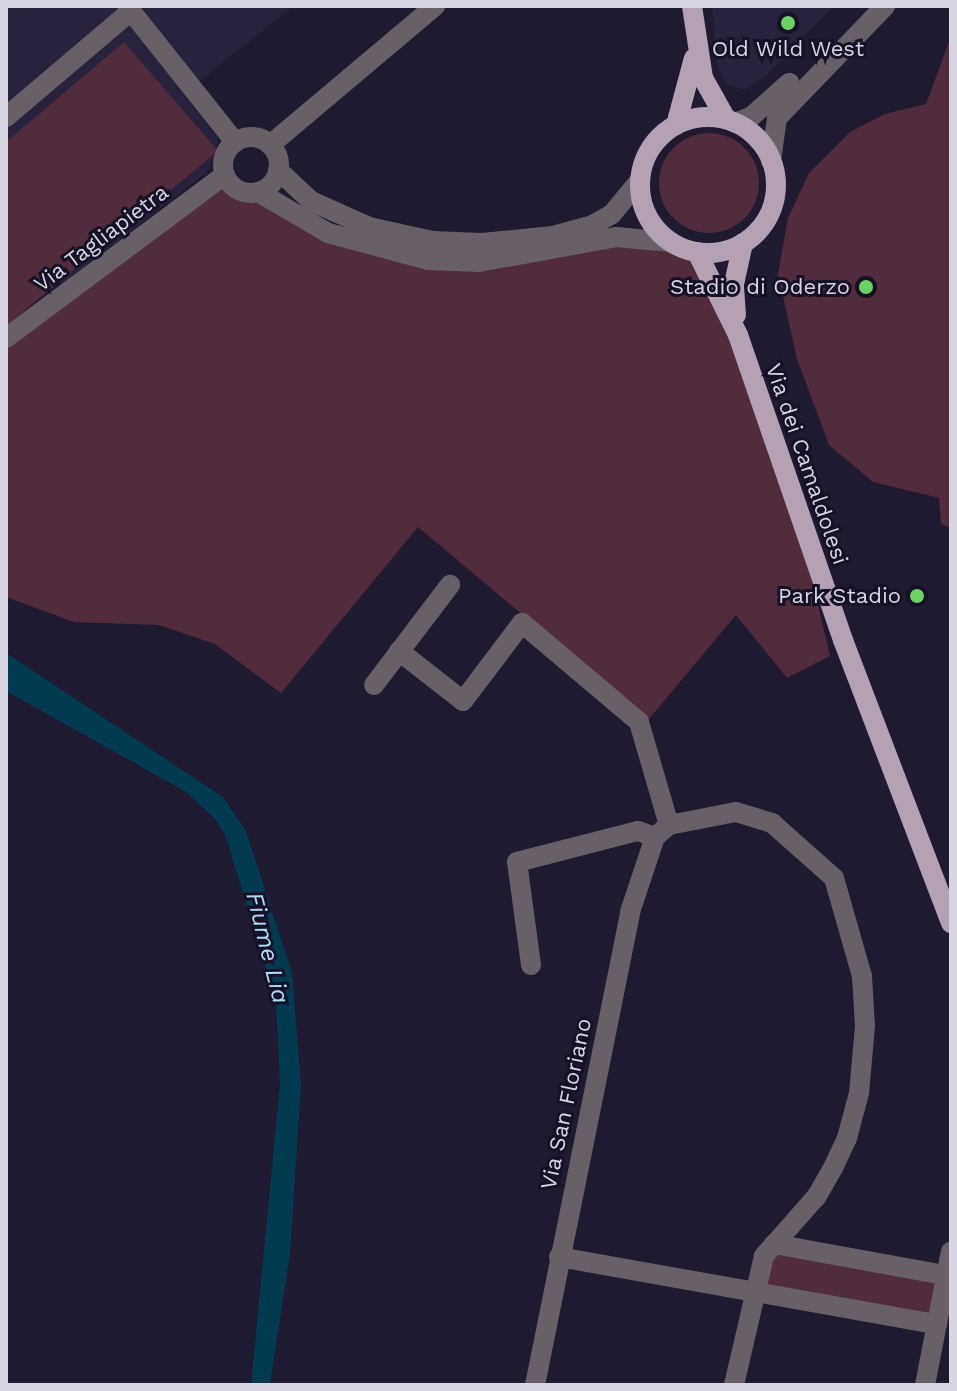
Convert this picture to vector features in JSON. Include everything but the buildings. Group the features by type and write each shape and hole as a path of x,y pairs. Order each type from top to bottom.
{"main road":[{"path":"692,6 696,50 707,91 730,121 754,135 771,161 775,192 770,212 743,243 697,252 671,242 647,216 640,180 651,147 676,125 692,118 730,121"},
{"path":"676,125 696,50"},
{"name":"Via dei Camaldolesi","path":"738,335 734,284 743,243"},
{"name":"Via dei Camaldolesi","path":"697,252 738,335 822,581 951,923"}],"street":[{"path":"270,145 435,6"},
{"path":"730,121 769,104 865,6"},
{"path":"771,161 772,130 783,109 885,6"},
{"path":"6,117 129,8 235,142"},
{"path":"640,180 612,214 593,225 553,236 482,243 432,241 369,227 311,201 278,170 270,145 257,138 235,142 224,157 225,175 235,189 258,192 328,233 428,260 479,262 616,237 671,242"},
{"path":"258,192 271,184 278,170"},
{"name":"Via Tagliapietra","path":"6,338 225,175"},
{"path":"374,685 450,585"},
{"path":"399,651 463,701 522,623 639,722 662,831"},
{"path":"531,965 517,862 638,831 662,831 736,812 772,823 791,836 834,878 862,976 864,1062 847,1138 816,1197 764,1256 752,1291 734,1385"},
{"name":"Via San Floriano","path":"535,1385 630,912 662,831"},
{"path":"774,1244 945,1275"},
{"path":"925,1385 951,1251"},
{"path":"559,1257 937,1324"}],"shaded area":[{"path":"6,6 293,6 183,94 217,137 218,151 206,173 60,285 6,208"},
{"path":"712,6 834,6 764,77 744,90 726,84 717,65"},
{"name":"Stadio di Oderzo","path":"951,36 951,528 941,524 939,498 873,482 829,445 797,359 778,274 788,218 809,173 850,132 885,114 926,104"},
{"path":"124,42 218,151 6,326 6,142"},
{"path":"709,133 737,141 751,155 759,183 751,211 737,225 709,233 681,225 667,211 659,183 667,155 681,141"},
{"path":"230,184 328,233 562,250 671,242 697,252 795,507 830,656 787,678 736,615 648,720 418,527 281,693 215,644 159,625 74,622 6,597 6,338"},
{"path":"774,1244 945,1275 937,1324 752,1291"}],"water":[{"name":"Fiume Lia","path":"6,653 223,797 246,831 292,973 301,1084 290,1254 270,1385 251,1385 280,1084 276,1002 226,837 214,818 186,792 6,691"}],"place":[{"name":"Old Wild West","path":"788,23"},
{"name":"Stadio di Oderzo","path":"866,287"},
{"name":"Park Stadio","path":"917,596"}]}
